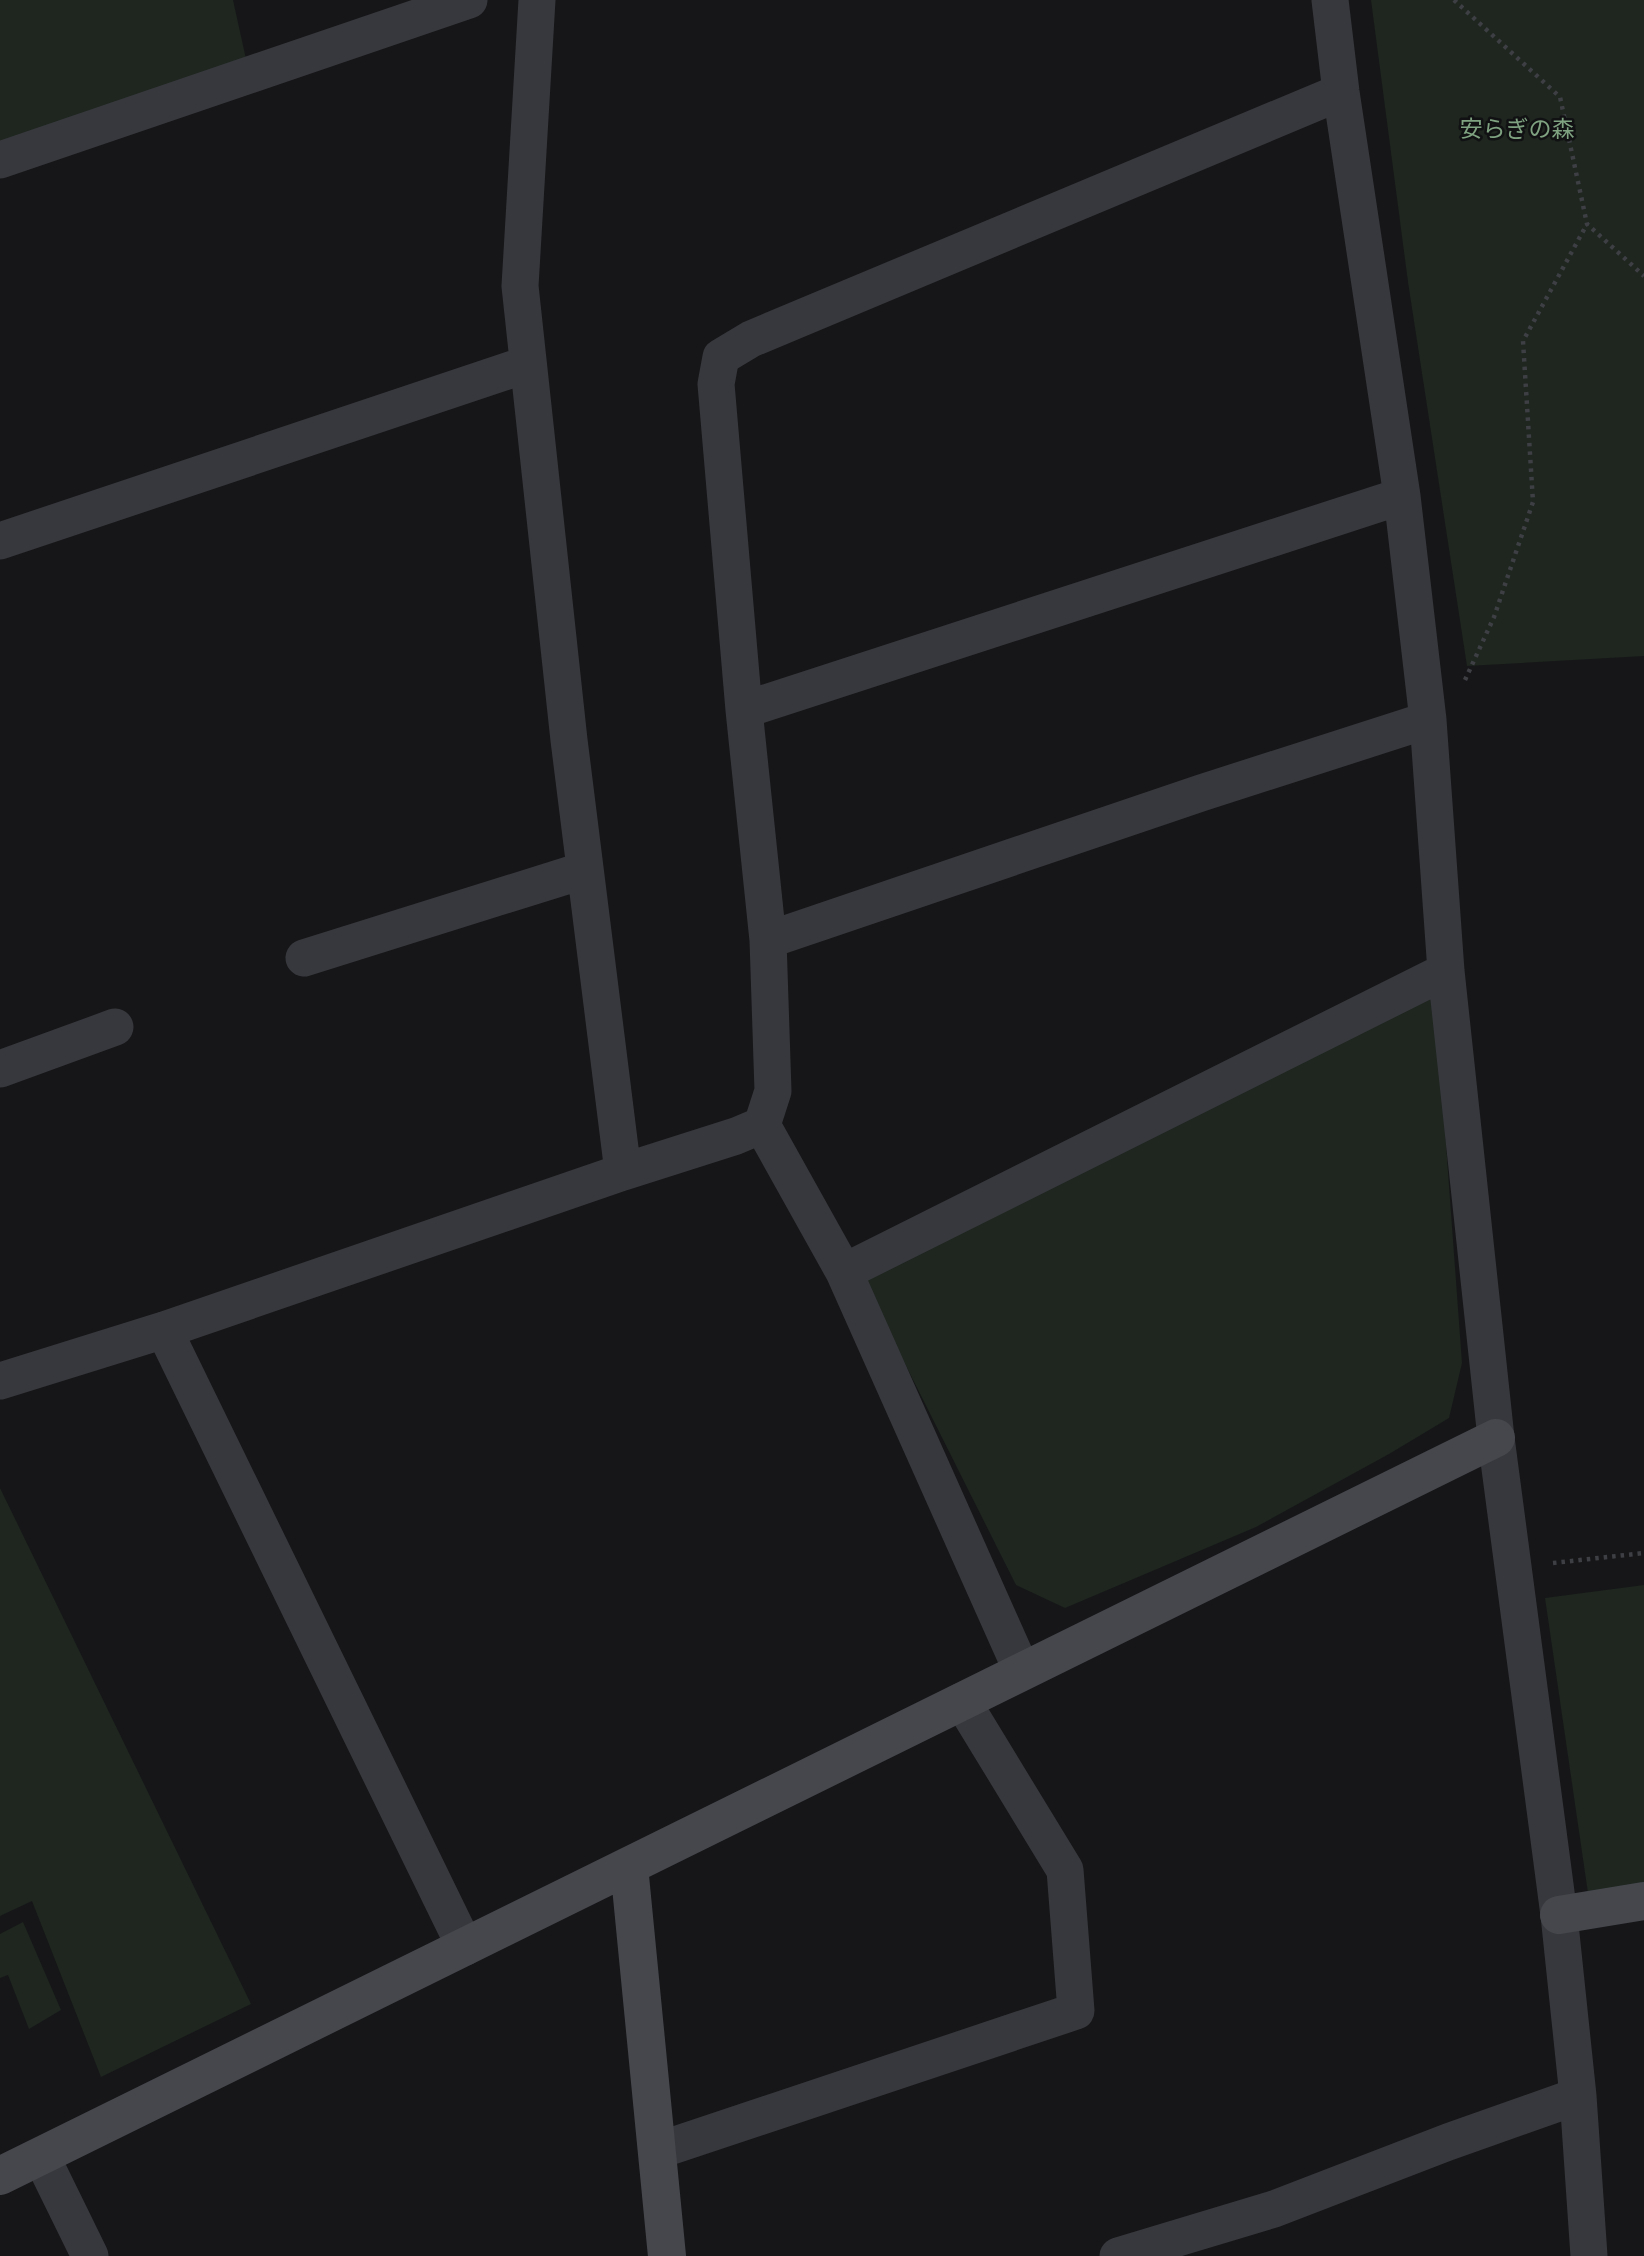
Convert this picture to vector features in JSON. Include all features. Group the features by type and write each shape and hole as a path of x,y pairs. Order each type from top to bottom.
{"street":[{"path":"0,160 375,16 469,0"},
{"path":"537,0 520,286 585,870 623,1172"},
{"path":"1330,0 1341,92 1402,496 1428,720 1446,971 1496,1438 1559,1915 1578,2096 1589,2256"},
{"path":"1022,1671 844,1272 762,1125 773,1091 768,940 744,710 716,384 721,357 751,339 1341,92"},
{"path":"0,541 528,364"},
{"path":"744,710 1402,496"},
{"path":"768,940 1200,793 1428,720"},
{"path":"304,958 585,870"},
{"path":"844,1272 1446,971"},
{"path":"0,1069 115,1027"},
{"path":"0,1381 164,1330 623,1172 737,1136 762,1125"},
{"path":"164,1330 464,1947"},
{"path":"0,2176 1496,1438"},
{"path":"657,2151 1076,2011 1065,1870 962,1701"},
{"path":"629,1866 667,2256"},
{"path":"1559,1915 1644,1901"},
{"path":"1118,2256 1274,2209 1448,2142 1578,2096"},
{"path":"41,2156 90,2256"}],"path":[{"path":"1454,0 1560,97 1587,224 1644,276"},
{"path":"1465,680 1494,617 1533,502 1523,341 1587,224"},
{"path":"1548,1564 1644,1553"}],"green space":[{"path":"0,0 233,0 246,59 0,144"},
{"name":"安らぎの森","path":"1371,0 1644,0 1644,656 1467,666 1408,282"},
{"path":"1435,994 1462,1363 1449,1418 1256,1527 1065,1608 1016,1585 863,1280"},
{"path":"0,1488 251,2004 101,2077 32,1901 0,1916"},
{"path":"1644,1585 1644,1891 1589,1900 1545,1598"},
{"path":"23,1922 61,2010 29,2029 8,1975 0,1978 0,1934"}]}
